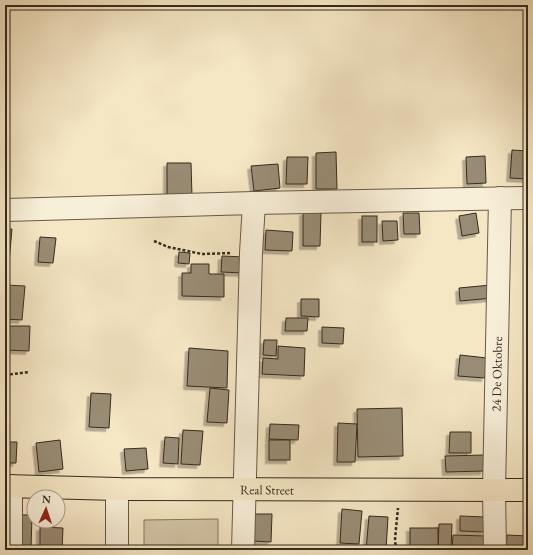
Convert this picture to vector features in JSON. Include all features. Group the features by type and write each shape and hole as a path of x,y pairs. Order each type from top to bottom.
{"highway":[{"name":"Real Street","path":"8,486 494,491 528,490"}],"street":[{"name":"24 De Oktobre","path":"495,550 494,491 500,198"},
{"path":"5,210 254,203 528,198"},
{"path":"243,550 251,253 254,203"},
{"path":"5,543 11,543 8,486"},
{"path":"117,488 117,550"}],"path":[{"path":"154,241 202,254 251,253"},
{"path":"5,374 29,372"},
{"path":"396,550 395,539 400,490"}],"shaded area":[{"path":"218,519 218,550 144,550 144,520"}],"building":[{"path":"512,150 528,151 528,179 510,178"},
{"path":"336,152 337,189 316,189 316,153"},
{"path":"485,156 486,183 467,184 466,157"},
{"path":"287,157 308,157 307,184 286,184"},
{"path":"167,163 191,163 192,197 167,197"},
{"path":"278,164 280,188 254,191 251,166"},
{"path":"303,212 321,212 320,246 303,246"},
{"path":"403,213 419,213 420,234 404,234"},
{"path":"476,213 479,233 462,236 459,216"},
{"path":"362,216 377,216 377,242 362,242"},
{"path":"382,221 397,221 398,240 383,241"},
{"path":"5,229 12,229 9,262 5,262"},
{"path":"266,230 293,232 292,251 265,250"},
{"path":"40,237 56,238 53,263 38,262"},
{"path":"179,252 190,253 189,264 178,263"},
{"path":"222,256 245,257 244,273 221,272"},
{"path":"191,264 209,264 209,274 224,274 224,297 182,296 182,273 191,273"},
{"path":"6,285 25,286 22,320 5,319"},
{"path":"491,285 493,298 460,301 459,288"},
{"path":"301,299 319,299 319,317 301,316"},
{"path":"286,318 308,318 307,331 285,331"},
{"path":"5,326 30,326 29,351 5,350"},
{"path":"322,327 344,328 343,344 322,343"},
{"path":"264,340 277,340 276,356 263,355"},
{"path":"278,346 305,348 304,376 262,374 263,358 278,359"},
{"path":"189,348 228,351 227,388 187,386"},
{"path":"460,355 487,358 485,378 458,376"},
{"path":"210,388 229,390 227,423 207,422"},
{"path":"91,393 111,394 109,428 89,427"},
{"path":"402,408 403,456 358,457 357,409"},
{"path":"338,423 357,424 355,462 337,462"},
{"path":"270,424 299,425 298,440 269,439"},
{"path":"183,430 203,431 200,465 181,464"},
{"path":"450,432 471,432 471,453 449,453"},
{"path":"165,437 179,438 178,464 163,463"},
{"path":"60,440 63,469 39,472 36,443"},
{"path":"269,440 290,440 290,460 269,460"},
{"path":"5,442 17,442 16,463 5,463"},
{"path":"146,448 148,469 126,471 124,449"},
{"path":"484,455 484,471 446,472 445,456"},
{"path":"342,509 362,511 359,544 340,543"},
{"path":"253,514 272,514 271,542 252,541"},
{"path":"19,515 26,515 26,529 32,529 31,550 18,550"},
{"path":"369,516 388,517 386,550 366,550"},
{"path":"460,516 485,517 485,532 460,531"},
{"path":"439,524 452,524 451,550 438,550"},
{"path":"410,528 438,528 438,550 410,550"},
{"path":"40,529 63,529 62,550 40,550"},
{"path":"453,535 485,536 484,550 452,550"},
{"path":"507,535 528,536 528,550 506,550"}]}
